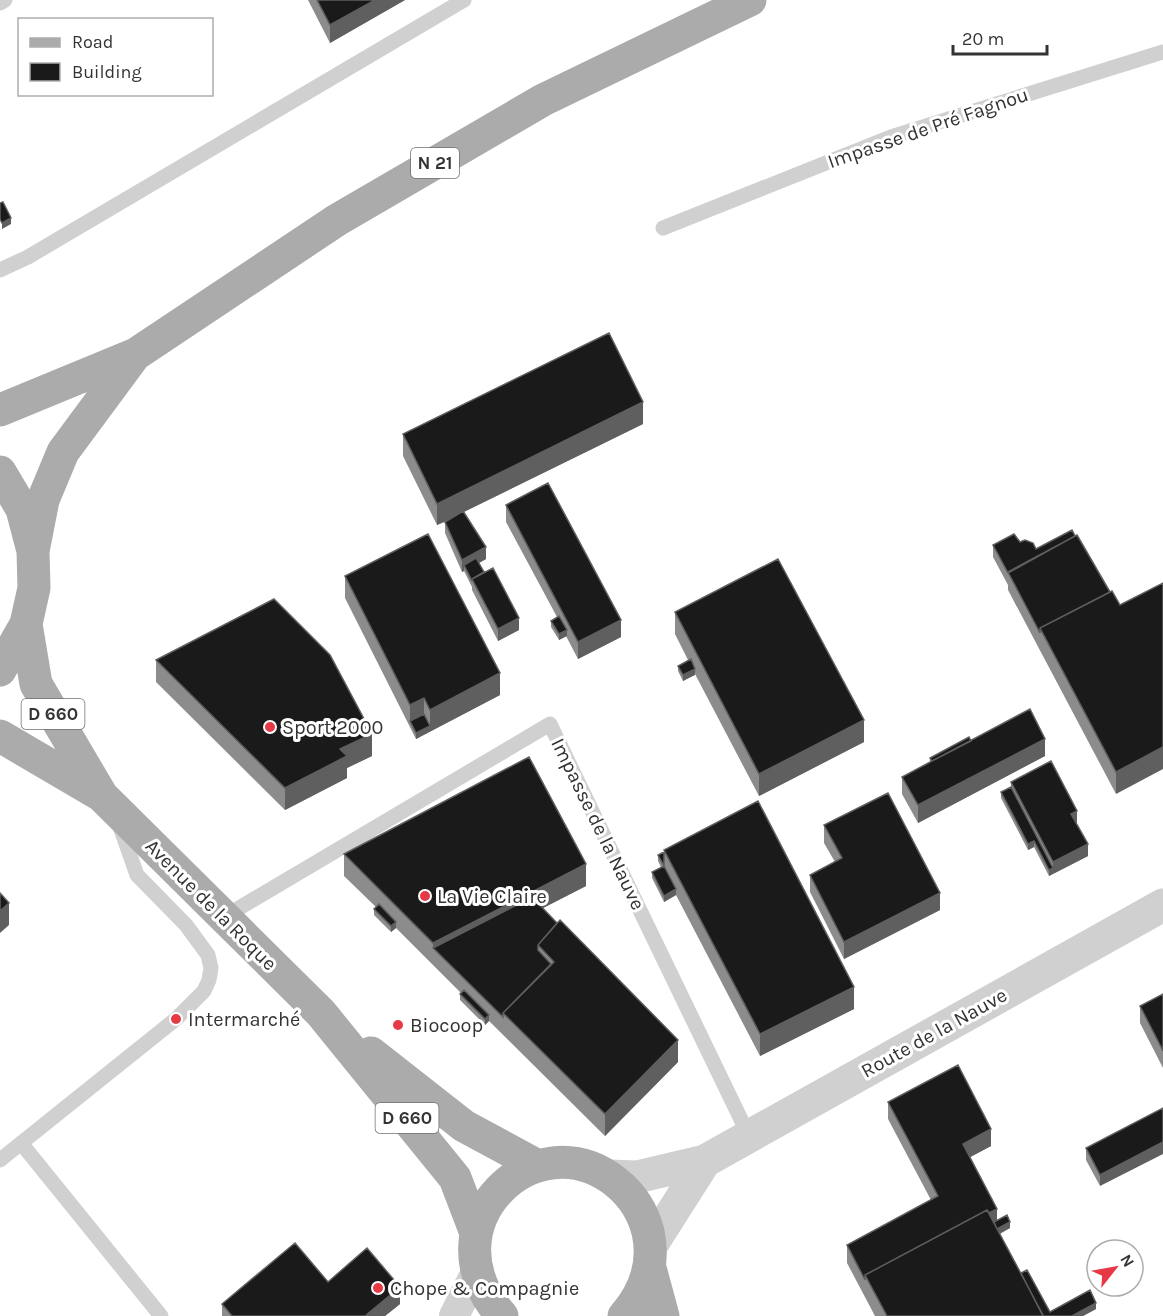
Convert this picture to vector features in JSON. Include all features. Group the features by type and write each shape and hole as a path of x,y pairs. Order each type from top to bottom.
{"main road":[{"name":"N 21","path":"0,410 136,354 337,220 543,100 750,0"},
{"name":"N 21","path":"33,551 43,500 63,452 136,354"},
{"path":"0,472 22,509 33,551 34,588 26,624 0,670"},
{"name":"D 660","path":"26,624 36,684 108,801"},
{"name":"D 660","path":"0,736 108,801"},
{"name":"Avenue de la Roque","path":"108,801 321,1013"},
{"name":"D 660","path":"321,1013 464,1126 537,1166"},
{"name":"D 660","path":"321,1013 455,1178 476,1233"},
{"path":"502,1316 487,1299 476,1272 476,1233 484,1211 498,1191 516,1176 537,1166 562,1163 586,1166 608,1176 630,1194 645,1218 650,1257 663,1316"},
{"path":"624,1316 641,1293 650,1257"}],"street":[{"name":"Route de la Nauve","path":"608,1176 637,1177 705,1161 1163,905"},
{"name":"Route de la Nauve","path":"650,1257 705,1161"},
{"path":"454,1316 476,1272"}],"lane":[{"path":"0,3 5,0"},
{"path":"0,270 28,256 464,0"},
{"name":"Impasse de Pré Fagnou","path":"663,228 891,137 1163,52"},
{"name":"Impasse de la Nauve","path":"224,917 550,724 749,1136"},
{"path":"0,1160 176,1019 192,1005 209,980 211,968 208,955 186,926 138,875 108,801"},
{"path":"21,1143 162,1316"}],"building":[{"path":"317,0 375,0 330,25"},
{"path":"3,202 11,218 2,223 0,203"},
{"path":"609,333 643,402 437,504 403,434"},
{"path":"548,483 621,620 578,642 506,505"},
{"path":"463,511 486,547 462,560 445,522"},
{"path":"1072,530 1075,536 1008,573 993,545 1014,534 1020,542 1025,540 1033,543 1036,549"},
{"path":"428,534 500,673 430,710 424,698 410,705 345,576"},
{"path":"1077,535 1110,592 1040,628 1040,633 1008,572"},
{"path":"476,558 484,572 472,581 464,565"},
{"path":"778,559 864,720 759,774 675,612"},
{"path":"493,568 519,618 498,629 472,579"},
{"path":"1163,583 1163,747 1116,772 1040,628 1112,591 1120,605"},
{"path":"274,599 330,655 372,734 340,749 347,756 285,788 156,660"},
{"path":"559,616 567,630 559,634 551,621"},
{"path":"691,659 695,669 683,675 678,666"},
{"path":"1030,709 1045,739 918,805 902,777"},
{"path":"424,714 430,726 416,733 410,721"},
{"path":"969,737 971,741 932,761 930,758"},
{"path":"529,757 586,864 433,943 344,854"},
{"path":"1051,761 1077,811 1071,814 1088,844 1053,862 1011,782"},
{"path":"1011,787 1053,868 1049,870 1034,841 1028,844 1001,792"},
{"path":"888,793 940,893 844,942 810,875 842,858 824,825"},
{"path":"758,801 854,987 760,1034 664,850"},
{"path":"664,852 664,866 658,855"},
{"path":"664,866 676,889 664,896 652,872"},
{"path":"0,893 9,903 0,911"},
{"path":"532,897 557,923 538,945 538,950 551,964 503,1013 503,1017 433,948"},
{"path":"379,904 396,922 391,926 374,909"},
{"path":"560,920 678,1040 605,1114 503,1013 554,962 538,945"},
{"path":"464,990 489,1015 485,1019 460,994"},
{"path":"1163,994 1163,1051 1140,1006"},
{"path":"958,1065 991,1129 963,1144 997,1209 989,1213 987,1210 865,1275 865,1280 847,1245 938,1196 888,1102"},
{"path":"1163,1108 1163,1142 1100,1175 1086,1148"},
{"path":"987,1210 1043,1315 887,1316 865,1275"},
{"path":"1007,1215 1010,1222 997,1229 994,1222"},
{"path":"295,1243 328,1282 367,1248 400,1287 365,1316 232,1316 222,1304"},
{"path":"1027,1270 1050,1312 1085,1293 1085,1298 1094,1298 1096,1303 1072,1316 1043,1316 1021,1273"}],"place":[{"name":"Sport 2000","path":"270,727"},
{"name":"La Vie Claire","path":"425,896"},
{"name":"Intermarché","path":"176,1019"},
{"name":"Biocoop","path":"398,1025"},
{"name":"Chope & Compagnie","path":"378,1288"}]}
